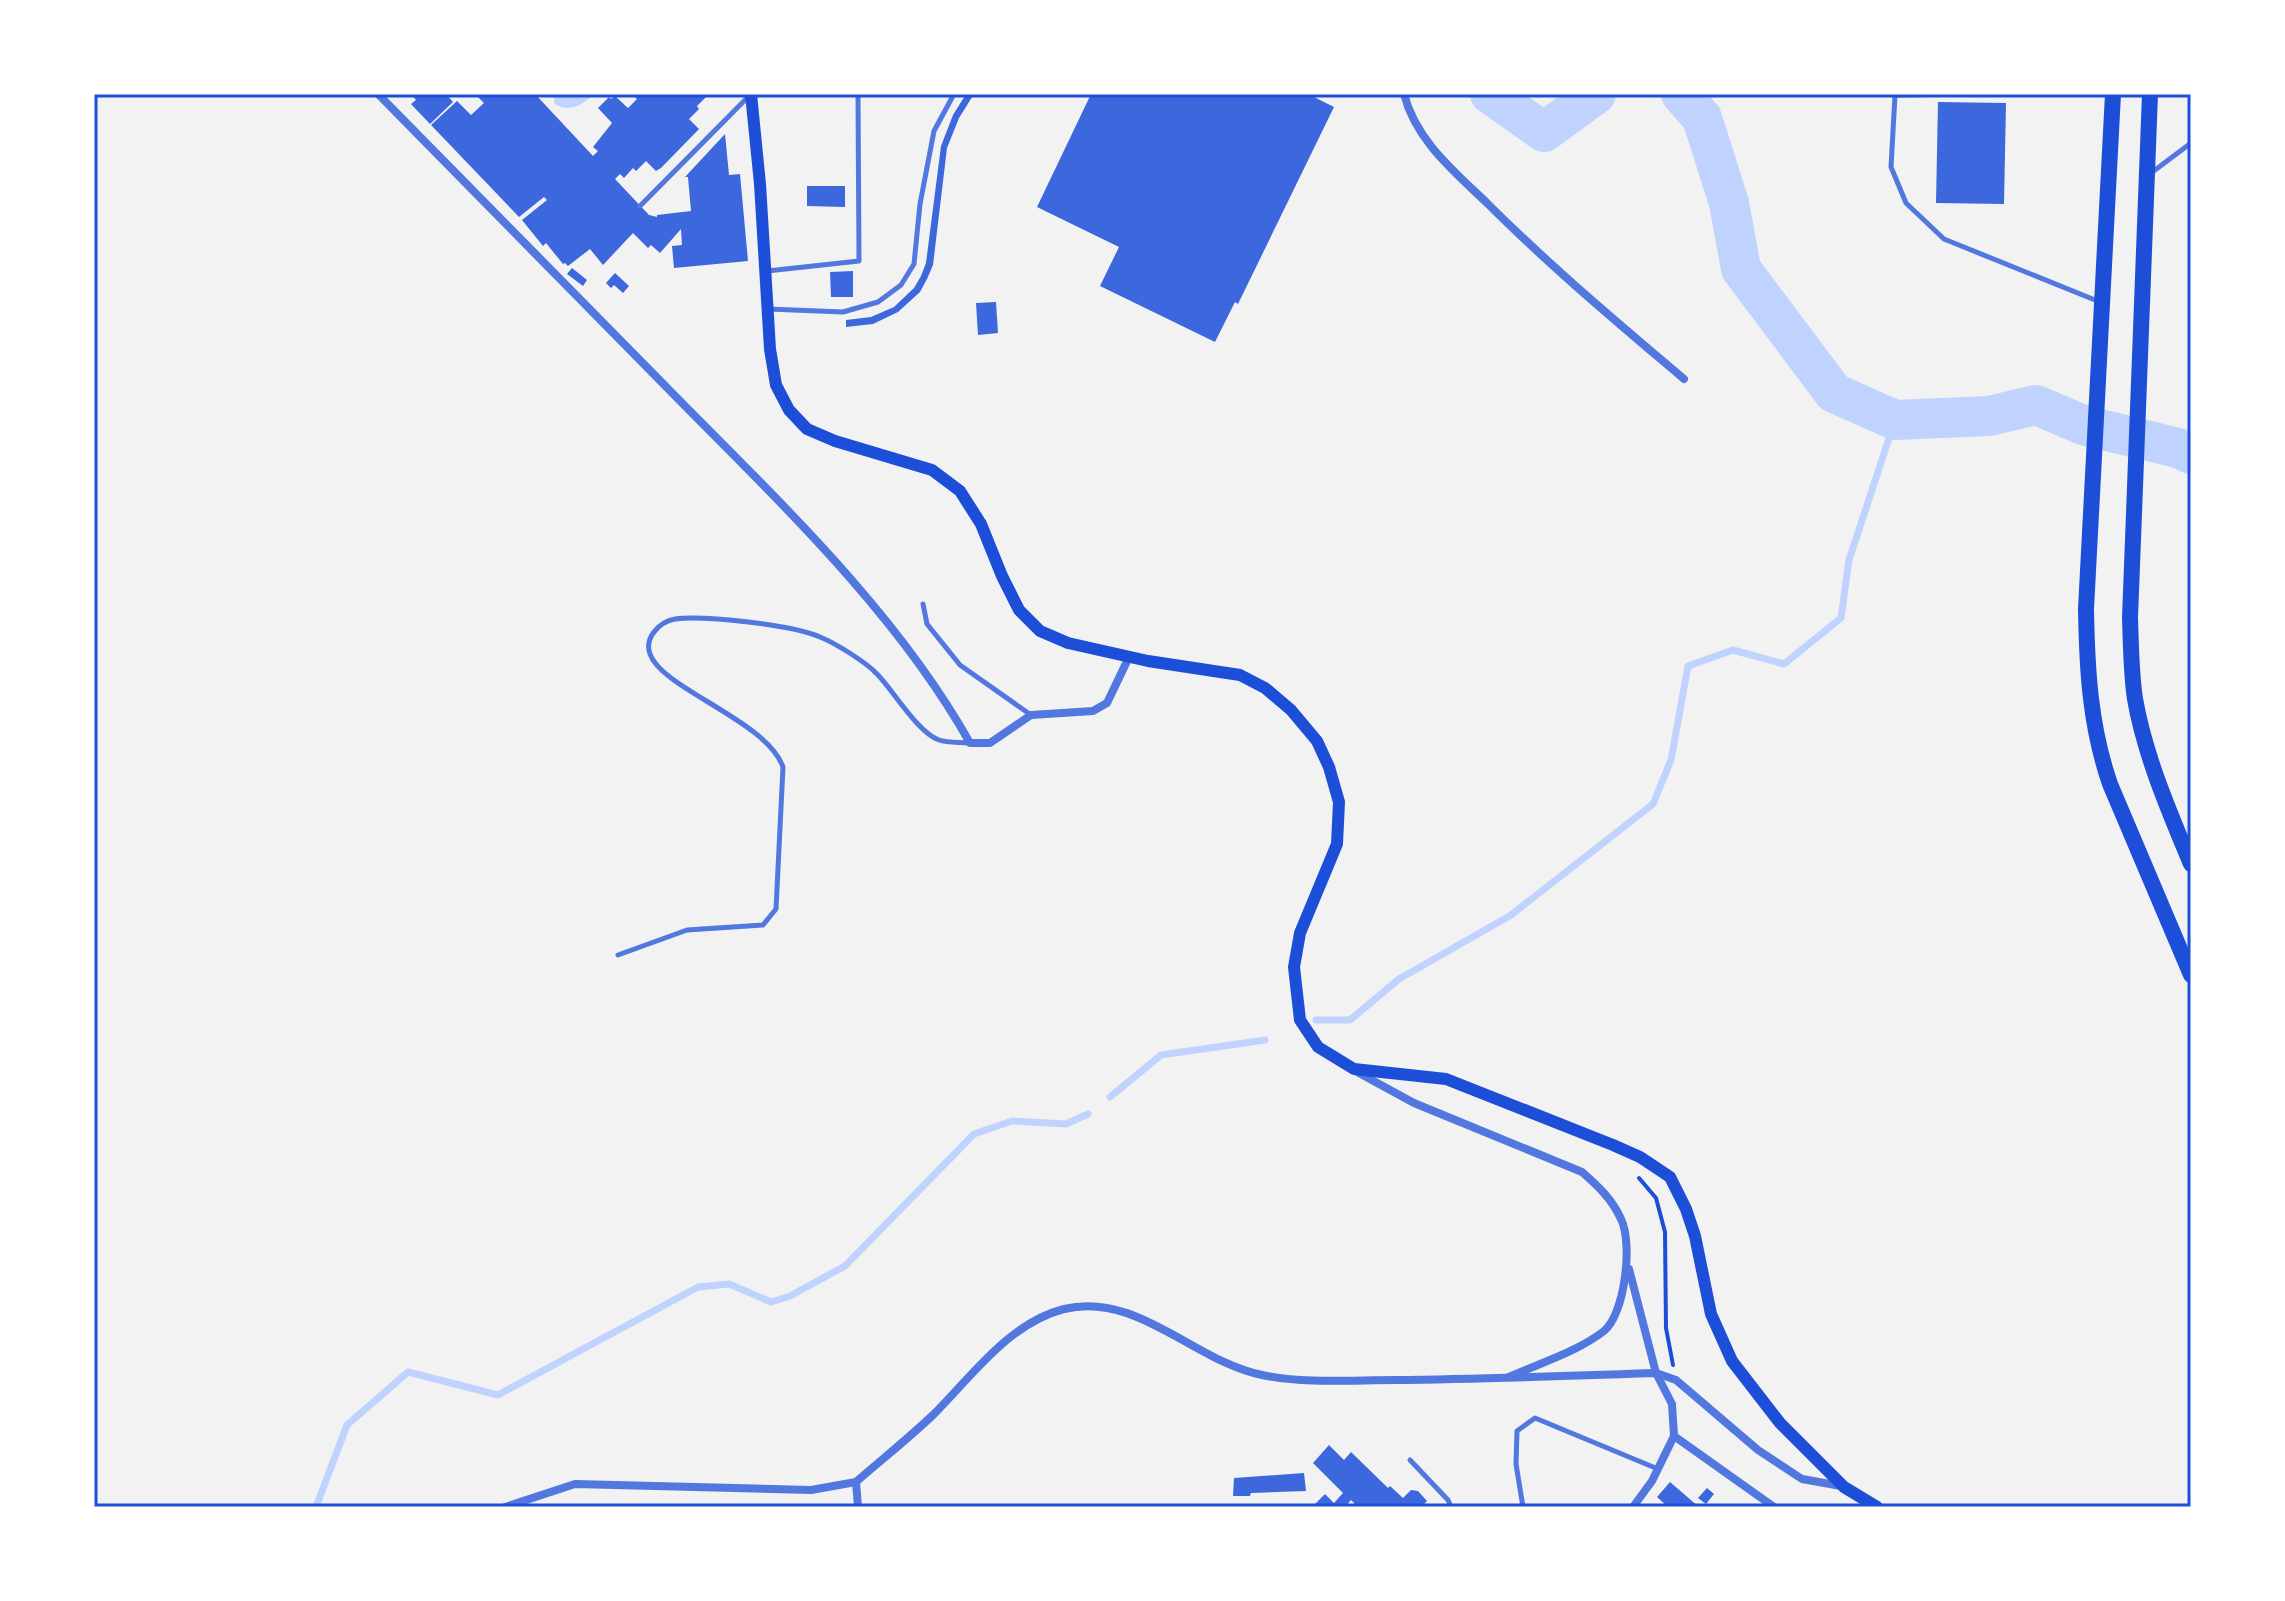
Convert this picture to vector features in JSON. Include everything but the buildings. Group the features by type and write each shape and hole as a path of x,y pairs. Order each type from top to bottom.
{"highway":[{"path":"2113,94 2086,657 2093,723 2100,753 2191,975"},
{"path":"2150,94 2130,618 2135,700 2157,777 2191,864"}],"main road":[{"path":"751,94 767,309 776,385 789,410 807,429 835,441 932,470 960,491 981,524 1019,610 1040,631 1068,643 1129,657 1240,675 1265,688 1291,710 1317,741 1329,767 1339,802 1337,844 1300,933 1294,967 1300,1020 1318,1047 1354,1069 1446,1079 1640,1157 1670,1177 1686,1209 1695,1236 1711,1314 1732,1361 1780,1423 1844,1487 1877,1507"}],"street":[{"path":"378,94 822,547 917,663 949,706 970,743 990,743 1031,715 1093,711 1107,703 1129,657"},
{"path":"1404,94 1417,126 1444,161 1540,257 1684,379"},
{"path":"1354,1069 1414,1103 1582,1172 1605,1192 1623,1222 1628,1264 1656,1373 1672,1404 1674,1436 1659,1469 1633,1507"},
{"path":"1504,1379 1583,1345 1607,1328 1622,1295 1628,1264"},
{"path":"505,1507 575,1484 811,1490 856,1482 933,1415 982,1362 1037,1319 1065,1309 1095,1305 1124,1312 1251,1373 1288,1381 1504,1379 1656,1373 1676,1380 1758,1450 1802,1479 1844,1487"},
{"path":"1674,1436 1774,1507"},
{"path":"856,1482 858,1507"}],"lane":[{"path":"640,206 751,94"},
{"path":"765,271 859,261 858,94"},
{"path":"767,309 843,312 878,302 901,285 914,264 920,204 934,131 954,94"},
{"path":"1967,94 1895,95 1891,167 1906,203 1944,239 2101,303"},
{"path":"2147,177 2191,143"},
{"path":"923,604 927,624 960,665 1031,715"},
{"path":"618,955 687,930 763,925 776,909 783,767 779,754 727,712 662,671 650,655 649,642 653,632 669,620 690,617 758,624 819,637 875,672 914,719 938,740 970,743"},
{"path":"1523,1507 1516,1464 1517,1431 1535,1418 1659,1469"},
{"path":"1410,1460 1451,1507"}],"path":[{"path":"1640,1157 1636,1172 1656,1198 1665,1232 1666,1328 1676,1380"}],"water":[{"path":"553,94 594,94 580,104 566,108 555,104"}],"waterway":[{"path":"1490,94 1544,132 1596,94"},
{"path":"1681,94 1702,118 1729,203 1741,269 1834,393 1895,420 1989,416 2036,405 2083,425 2178,448 2191,454"},
{"path":"1316,1020 1350,1020 1399,979 1511,915 1653,804 1671,760 1688,666 1733,650 1784,664 1841,618 1849,560 1895,420"},
{"path":"1110,1097 1161,1055 1265,1040"},
{"path":"316,1507 347,1425 408,1372 498,1395 698,1287 729,1284 771,1302 790,1296 845,1266 974,1134 1012,1121 1066,1124 1088,1114"}]}
